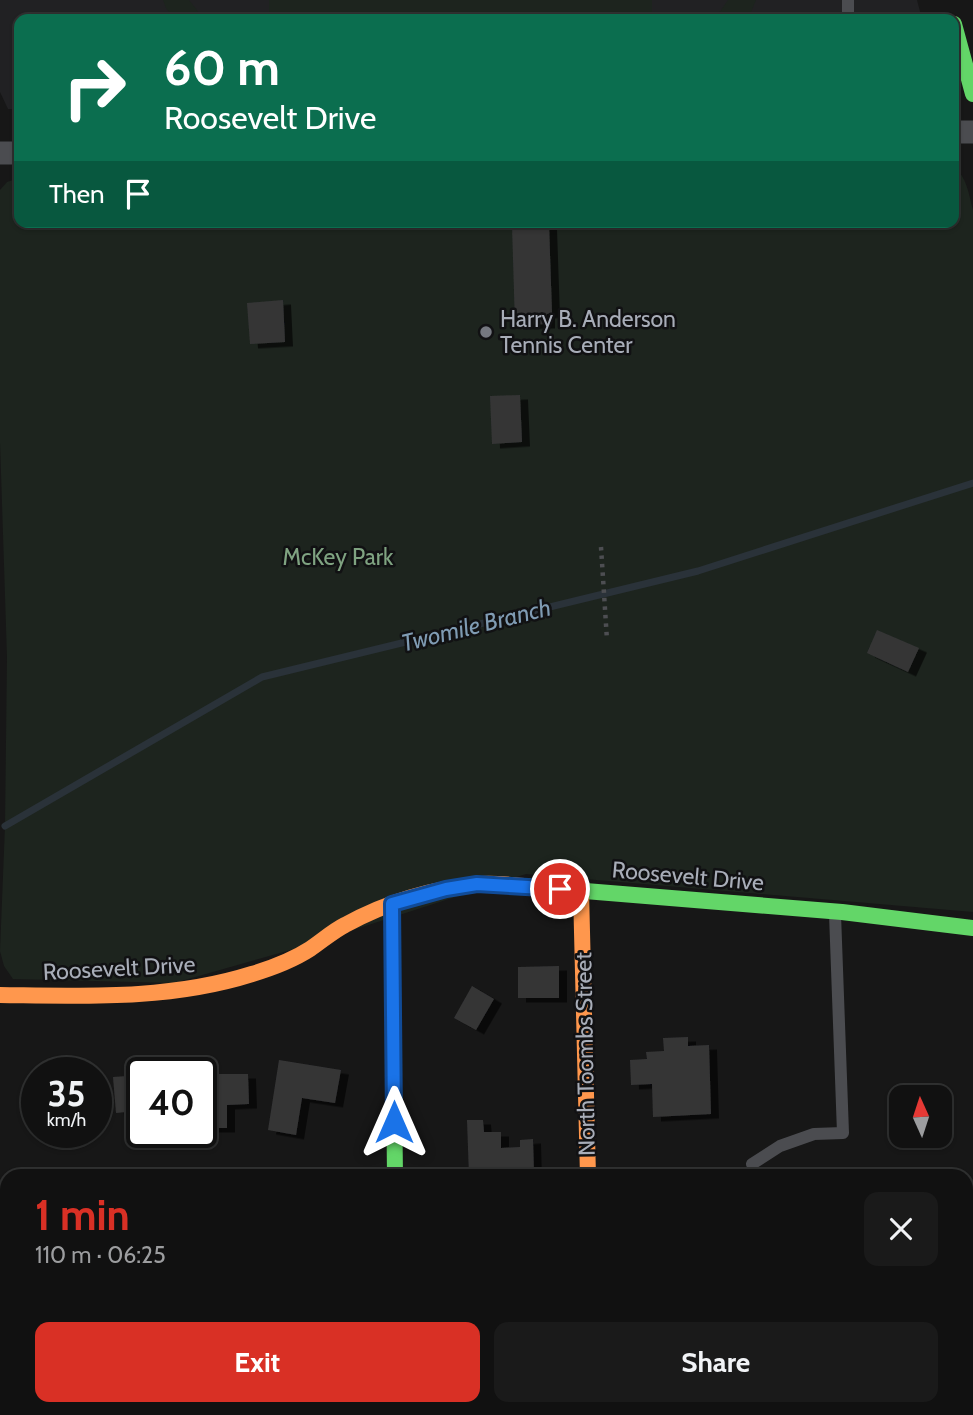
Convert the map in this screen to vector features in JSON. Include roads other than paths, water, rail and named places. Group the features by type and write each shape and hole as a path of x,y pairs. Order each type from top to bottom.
{"street":[{"path":"959,43 973,94"},
{"name":"Roosevelt Drive","path":"0,995 148,994 217,985 257,973 306,952 343,926 392,904 446,889 477,884 835,911 973,928"},
{"name":"North Toombs Street","path":"581,891 588,1169"},
{"path":"392,904 394,1169"}],"lane":[{"path":"752,1164 780,1146 814,1134 843,1133 835,911"}],"waterway":[{"name":"Twomile Branch","path":"5,826 262,677 698,571 973,483"}],"place":[{"name":"Harry B. Anderson Tennis Center","path":"486,332"}],"park label":[{"name":"McKey Park","path":"338,557"}]}
